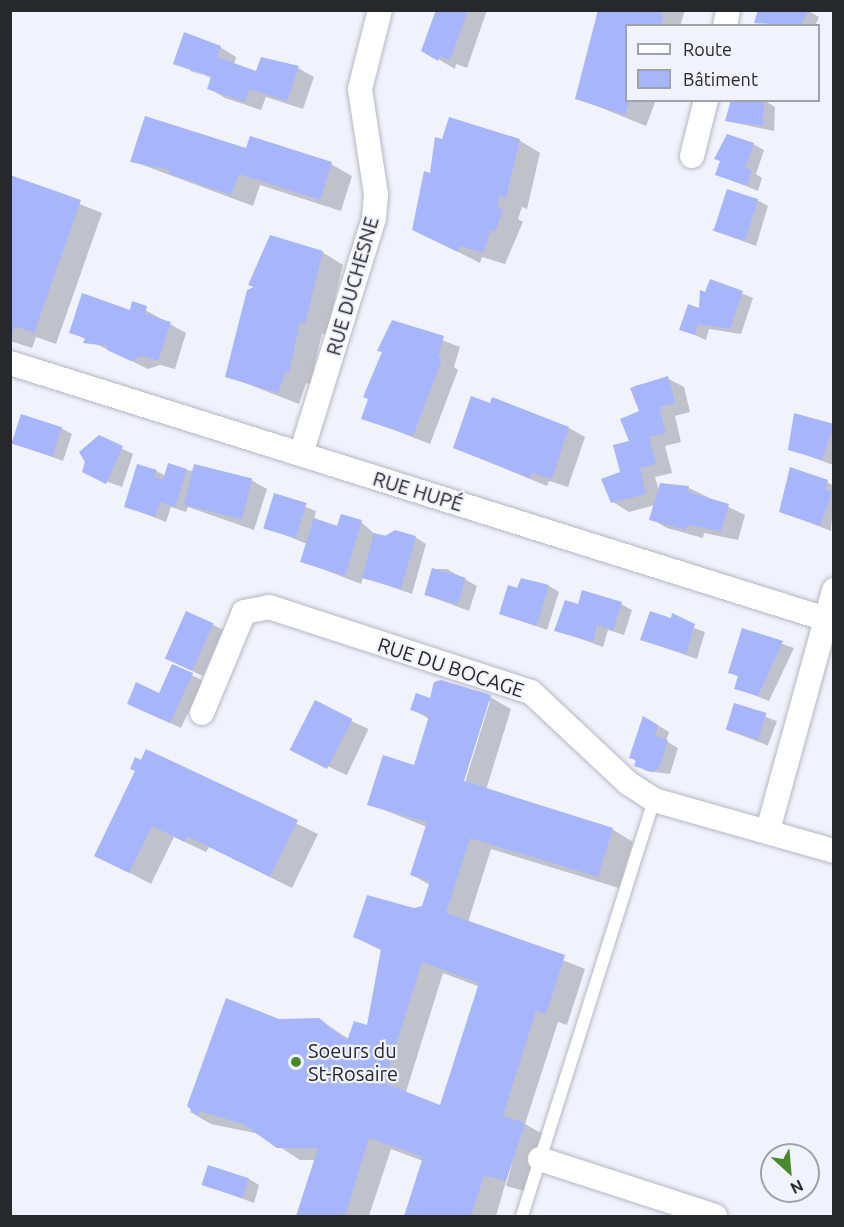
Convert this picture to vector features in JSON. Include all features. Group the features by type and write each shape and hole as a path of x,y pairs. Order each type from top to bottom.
{"street":[{"name":"RUE DUCHESNE","path":"301,454 374,218 376,194 360,89 380,10"},
{"path":"692,156 706,102"},
{"name":"RUE HUPÉ","path":"10,363 826,619"},
{"path":"768,830 834,590"},
{"name":"RUE DU BOCAGE","path":"202,713 244,612 268,607 531,692 628,783 654,800 768,830 834,851"},
{"path":"540,1159 715,1216"}],"lane":[{"path":"522,1216 654,800"}],"building":[{"path":"436,10 468,10 450,60 440,56 438,61 421,51"},
{"path":"598,10 660,10 663,17 661,24 625,24 625,102 629,102 625,115 575,99"},
{"path":"758,10 809,10 801,24 754,23"},
{"path":"184,32 221,46 217,57 256,71 261,57 299,66 287,101 249,89 245,102 207,89 211,77 173,64"},
{"path":"730,102 764,102 763,126 725,121"},
{"path":"145,116 246,148 250,136 332,162 320,200 239,174 231,195 169,174 170,170 130,162"},
{"path":"449,117 520,139 506,198 500,196 497,207 503,209 496,231 491,230 483,253 460,246 458,252 412,230 424,171 430,173 435,137 442,139"},
{"path":"727,134 754,143 745,168 752,170 747,186 715,175 720,161 714,159"},
{"path":"10,175 81,200 34,333 15,326 11,337"},
{"path":"727,189 758,199 745,241 713,231"},
{"path":"270,235 323,251 305,324 300,322 289,373 285,372 278,393 225,377 247,290 254,287 248,285"},
{"path":"710,279 743,291 730,329 698,324 695,335 679,330 688,304 699,308 700,290 705,292"},
{"path":"82,293 130,310 132,301 147,306 145,314 171,322 158,361 143,356 131,361 107,350 108,346 83,343 85,338 69,333"},
{"path":"392,320 444,336 438,357 442,359 413,436 361,419 368,399 363,397 382,352 377,351"},
{"path":"668,376 675,403 659,407 666,433 649,437 656,464 640,468 646,494 611,503 601,479 620,472 613,445 629,441 620,419 639,411 630,388"},
{"path":"471,396 490,403 492,397 569,427 552,479 532,473 530,478 453,448"},
{"path":"794,413 834,424 822,460 788,450"},
{"path":"21,414 62,427 52,457 11,443"},
{"path":"99,435 123,446 106,484 82,472 85,462 79,452"},
{"path":"168,463 187,469 175,507 160,502 155,517 124,507 137,464 157,470 154,477 163,480"},
{"path":"194,464 252,479 242,519 184,505"},
{"path":"790,467 828,480 825,489 832,492 820,526 779,512"},
{"path":"660,483 689,486 688,492 729,504 721,531 688,525 686,530 649,520"},
{"path":"274,493 307,503 296,538 263,528"},
{"path":"341,514 362,520 345,576 300,562 314,518 337,526"},
{"path":"395,530 416,536 401,589 362,578 374,533 385,536"},
{"path":"432,568 466,578 458,605 424,595"},
{"path":"521,578 549,585 536,626 499,614 508,585 517,588"},
{"path":"582,590 622,602 613,630 597,625 593,642 554,631 565,600 578,604"},
{"path":"186,611 213,623 192,671 165,659"},
{"path":"650,611 671,618 672,613 695,624 686,654 640,640"},
{"path":"742,628 783,641 758,696 734,689 738,676 728,673"},
{"path":"172,664 193,673 170,723 127,704 136,682 159,693"},
{"name":"Soeurs du St-Rosaire","path":"441,680 491,695 464,781 613,828 598,877 470,838 446,913 565,955 546,1014 536,1011 503,1116 525,1123 506,1181 484,1175 471,1216 404,1216 423,1157 369,1138 345,1216 296,1216 318,1148 277,1148 243,1124 200,1111 198,1116 187,1106 226,998 279,1019 319,1018 347,1041 354,1021 367,1025 381,949 353,937 367,895 414,908 422,906 430,881 410,875 427,822 367,805 383,755 414,765 429,716 410,710 416,693 430,698 434,682","holes":["422,962 479,983 440,1105 384,1083"]},
{"path":"315,700 352,719 327,769 290,750"},
{"path":"734,703 767,713 758,740 726,730"},
{"path":"643,716 658,725 655,736 668,740 659,768 652,772 634,766 636,760 629,758"},
{"path":"146,749 298,820 270,877 187,836 185,842 152,826 129,873 94,856 135,771 130,769 135,757 141,760"},
{"path":"208,1165 249,1178 242,1198 202,1185"}],"place":[{"name":"Soeurs du St-Rosaire","path":"296,1062"}]}
